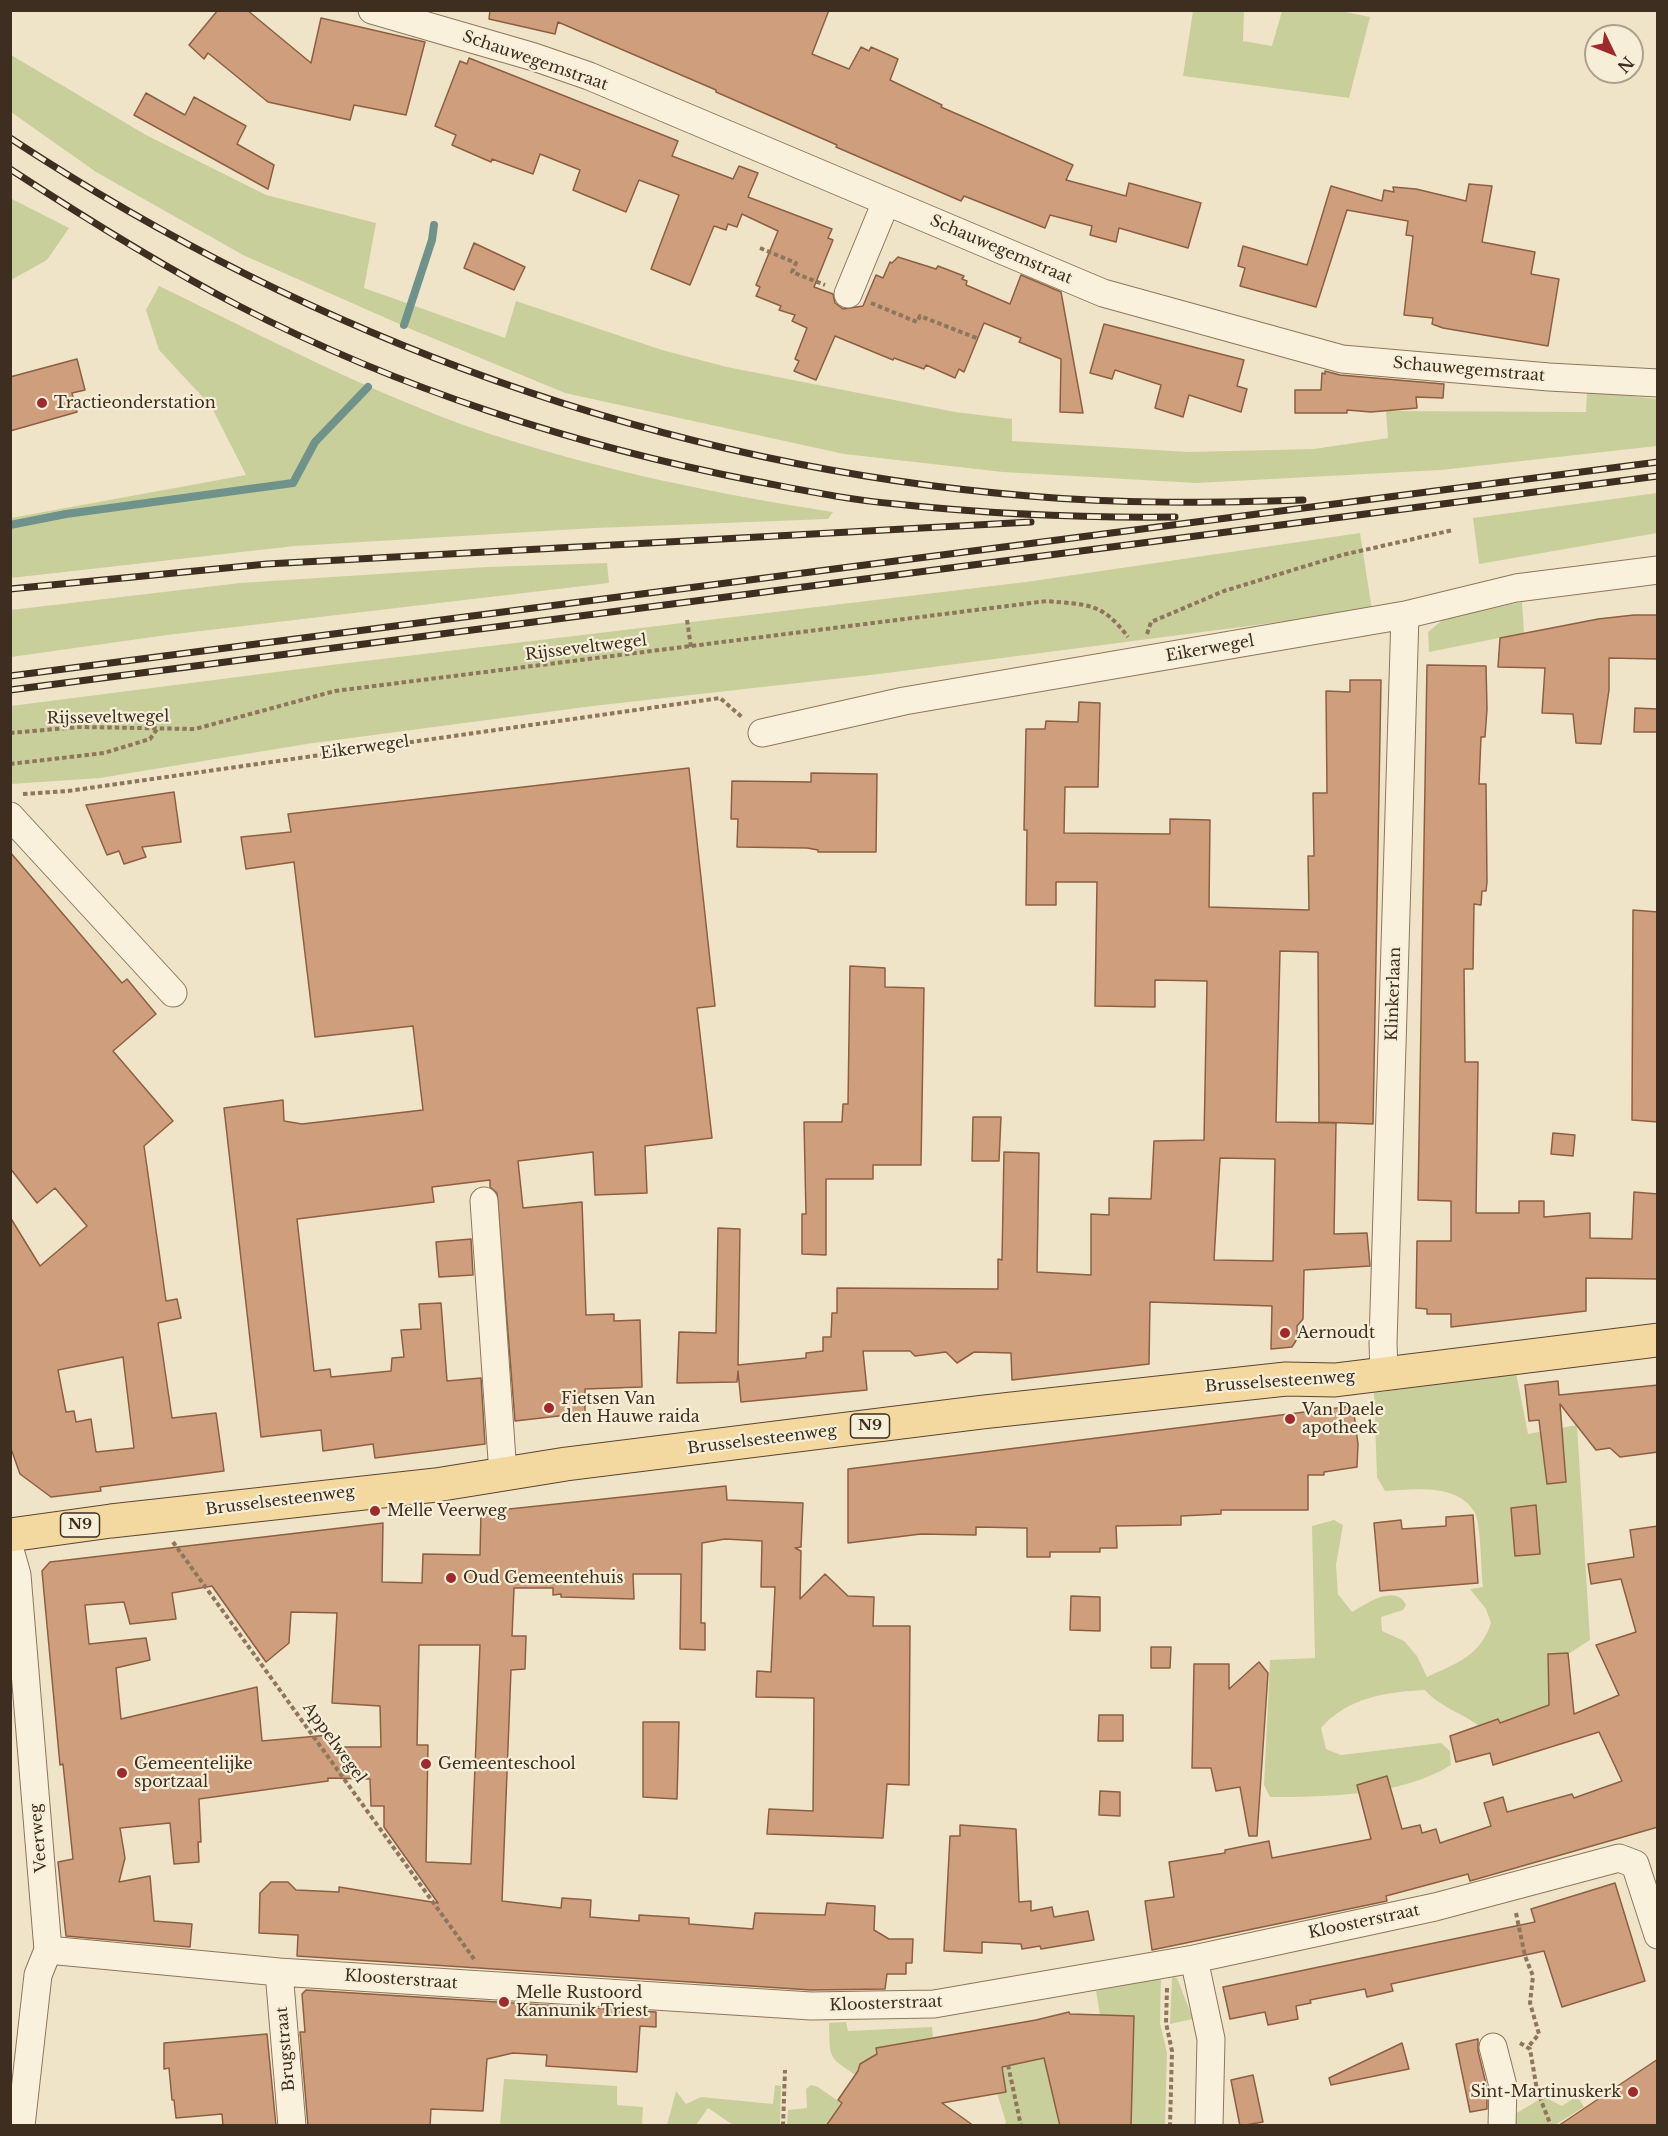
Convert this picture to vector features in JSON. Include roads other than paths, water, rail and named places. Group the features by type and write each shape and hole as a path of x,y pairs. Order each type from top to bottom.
{"main road":[{"name":"Brusselsesteenweg","path":"10,1535 436,1485 503,1474 983,1412 1286,1379 1335,1380 1658,1340"}],"street":[{"name":"Schauwegemstraat","path":"372,10 534,57 589,76 1103,293 1342,359 1550,377 1658,383"},
{"path":"848,294 886,202"},
{"name":"Eikerwegel","path":"762,733 904,701 1405,615 1516,588 1658,570"},
{"name":"Klinkerlaan","path":"1384,1373 1383,1331 1405,615"},
{"path":"16,805 173,993"},
{"path":"484,1201 503,1474"},
{"name":"Veerweg","path":"10,1550 17,1575 48,1950 38,1975 21,2126"},
{"name":"Kloosterstraat","path":"48,1950 279,1972 821,2007 934,2004 1194,1959 1435,1907 1619,1858 1635,1864 1658,1935"},
{"path":"1194,1959 1211,2039 1209,2126"},
{"name":"Brugstraat","path":"279,1972 292,2126"},
{"path":"1502,2126 1503,2044"}],"waterway":[{"path":"404,325 432,240 434,225"},
{"path":"10,525 66,514 293,483 315,442 368,387"}],"railway":[{"path":"10,138 126,210 247,275 370,332 497,381 627,423 759,456 893,480 1029,496 1166,502 1303,500"},
{"path":"10,169 152,258 239,306 300,336 426,389 557,433 689,467 861,500 1001,513 1175,517"},
{"path":"10,676 1658,462"},
{"path":"10,690 1658,476"},
{"path":"10,589 267,564 1031,522"}],"place":[{"name":"Tractieonderstation","path":"42,403"},
{"name":"Aernoudt","path":"1285,1333"},
{"name":"Fietsen Van den Hauwe raida","path":"549,1408"},
{"name":"Van Daele apotheek","path":"1290,1419"},
{"name":"Melle Veerweg","path":"375,1511"},
{"name":"Oud Gemeentehuis","path":"451,1578"},
{"name":"Gemeenteschool","path":"426,1764"},
{"name":"Gemeentelijke sportzaal","path":"122,1773"},
{"name":"Melle Rustoord Kannunik Triest","path":"504,2002"},
{"name":"Sint-Martinuskerk","path":"1633,2092"}]}
